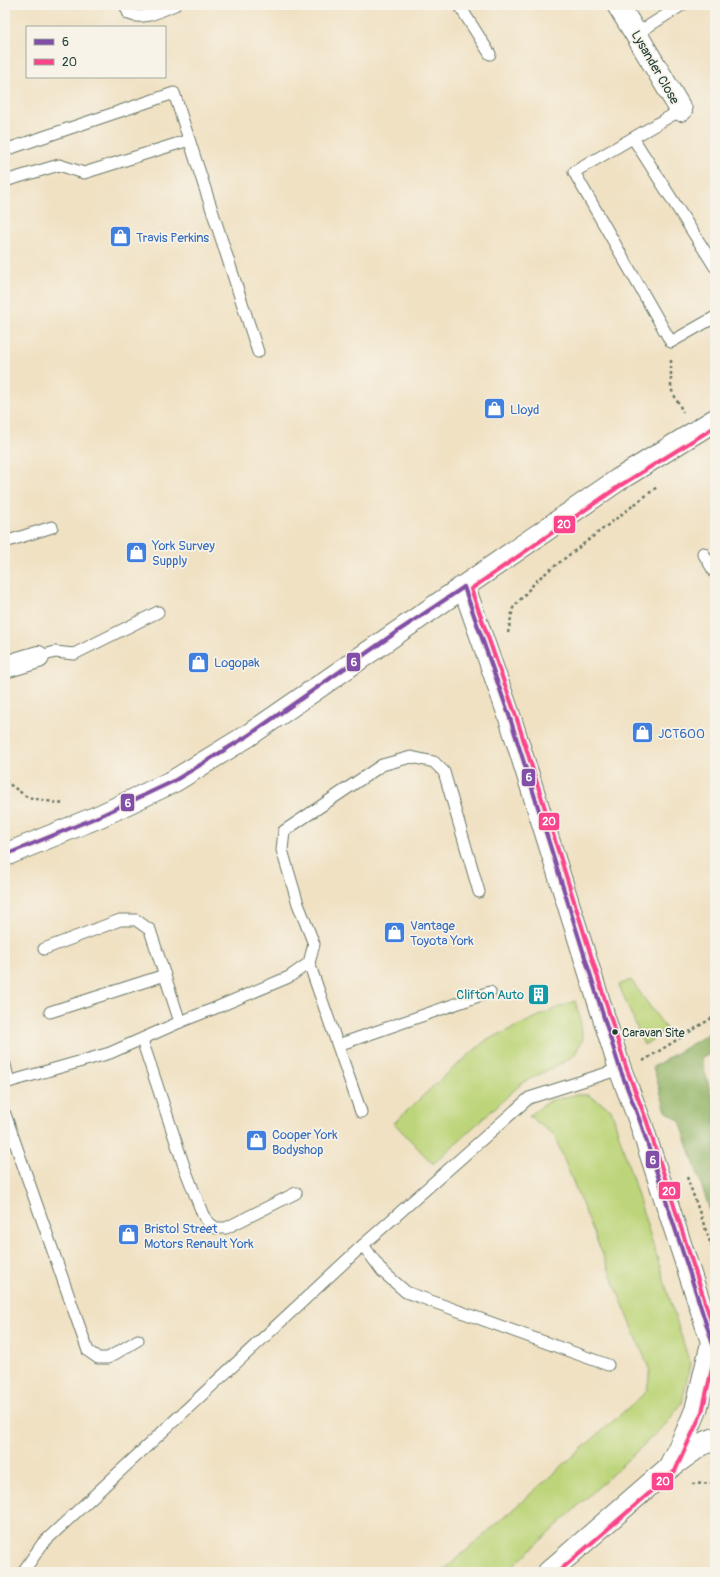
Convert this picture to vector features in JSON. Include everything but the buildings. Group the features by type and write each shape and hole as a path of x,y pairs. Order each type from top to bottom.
{"street":[{"name":"Lysander Close","path":"618,5 681,110"},
{"path":"5,855 100,816 174,781 249,735 618,480 715,420"},
{"path":"464,587 510,718 620,1069 641,1124 714,1347 696,1410 670,1467"},
{"path":"5,667 38,657"},
{"path":"549,1572 670,1467 702,1444 715,1439"}],"lane":[{"path":"125,5 129,14 136,18 147,16 175,5"},
{"path":"460,5 490,54"},
{"path":"636,34 682,5"},
{"path":"5,150 174,93 258,352"},
{"path":"681,110 574,172 671,342 715,317"},
{"path":"633,138 715,267"},
{"path":"5,181 59,165 84,173 189,140"},
{"path":"5,542 52,527"},
{"path":"703,553 715,573"},
{"path":"38,657 55,652 74,654 158,612"},
{"path":"361,1112 309,963 314,944 298,904 282,850 284,831 382,765 412,758 434,762 444,772 479,892"},
{"path":"44,949 120,920 136,920 150,930 180,1022"},
{"path":"5,1065 7,1082 110,1053 180,1022 290,977 309,963"},
{"path":"50,1012 165,975"},
{"path":"338,1045 490,992"},
{"path":"142,1040 185,1169 203,1215 209,1223 216,1228 226,1228 296,1193"},
{"path":"24,1572 24,1569 43,1543 363,1245 529,1098 620,1069"},
{"path":"5,1114 88,1351 98,1358 108,1358 138,1340"},
{"path":"363,1245 382,1271 406,1292 608,1365"}],"path":[{"path":"671,342 671,389 695,433"},
{"path":"507,636 513,608 538,579 659,486"},
{"path":"5,781 27,797 64,804"},
{"path":"620,1069 639,1064 715,1016"}],"green space":[{"path":"631,980 667,1030 644,1045 619,985"},
{"path":"575,1001 580,1018 583,1039 575,1054 566,1061 522,1083 433,1164 394,1123 441,1079 485,1041"},
{"path":"715,1030 715,1051 701,1059 715,1107 715,1226 680,1121 666,1111 653,1067"},
{"path":"574,1095 588,1095 611,1109 690,1364 682,1403 665,1425 507,1572 442,1572 647,1391 650,1371 554,1135 529,1116 549,1101"}],"transit line":[{"name":"20","path":"715,427 621,485 471,589 516,716 626,1067 647,1122 715,1333"},
{"name":"6","path":"464,587 510,718 620,1069 641,1124 715,1351"},
{"name":"6","path":"5,855 100,816 174,781 249,735 464,587"},
{"name":"20","path":"558,1572 675,1471 702,1412 715,1356"}],"place":[{"name":"Travis Perkins","path":"121,237"},
{"name":"Lloyd","path":"494,409"},
{"name":"York Survey Supply","path":"137,552"},
{"name":"Logopak","path":"199,662"},
{"name":"JCT600","path":"642,733"},
{"name":"Vantage Toyota York","path":"395,932"},
{"name":"Clifton Auto","path":"539,994"},
{"name":"Caravan Site","path":"615,1032"},
{"name":"Cooper York Bodyshop","path":"257,1141"},
{"name":"Bristol Street Motors Renault York","path":"129,1235"}]}
